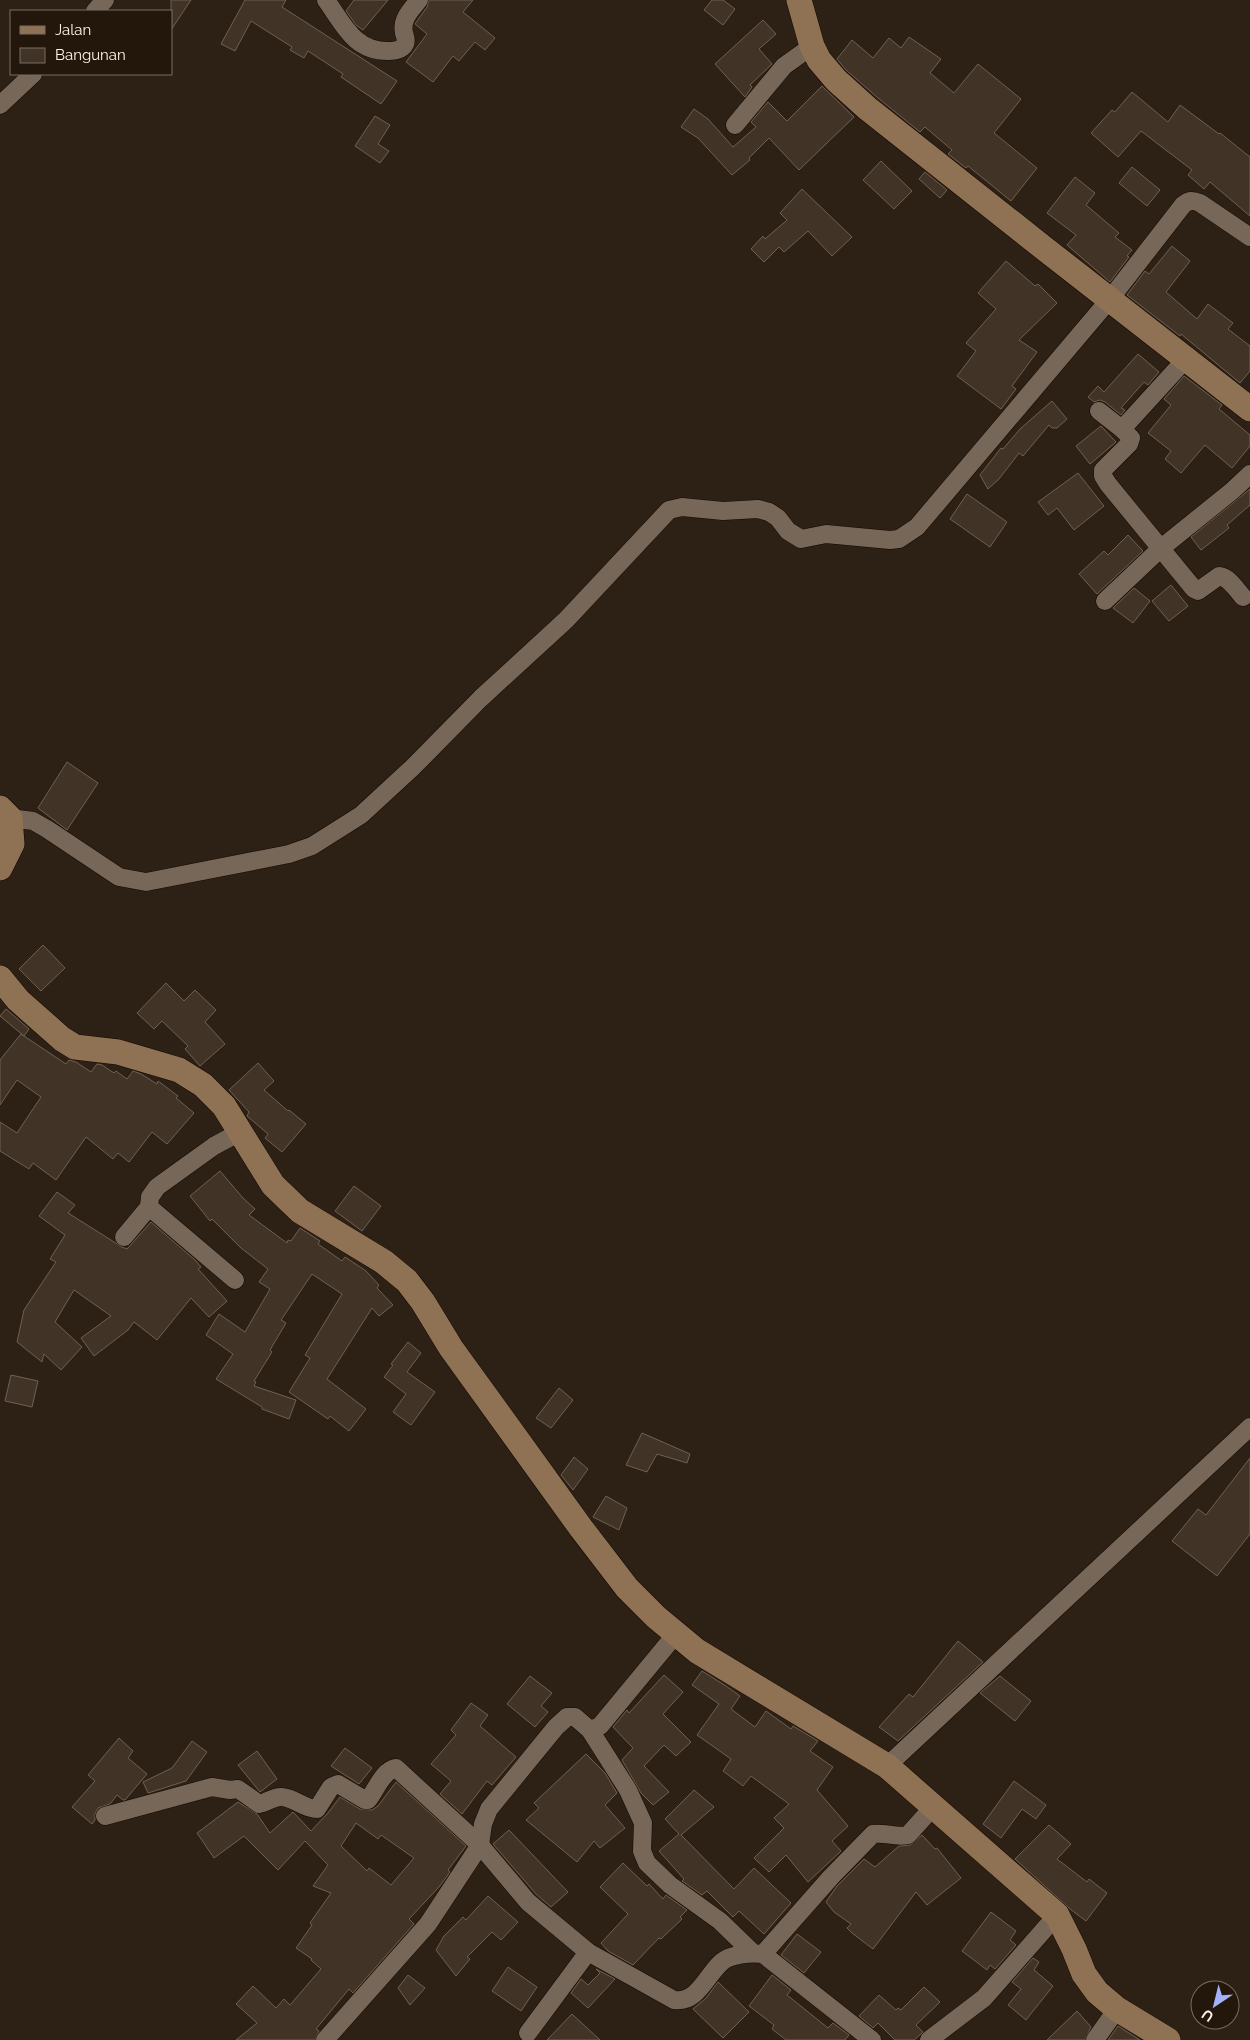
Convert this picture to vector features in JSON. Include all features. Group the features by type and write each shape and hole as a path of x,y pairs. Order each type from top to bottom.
{"street":[{"path":"96,10 105,0"},
{"path":"326,0 353,38 363,45 388,51 397,50 406,44 404,20 420,0"},
{"path":"799,0 812,46 826,70 868,108 1185,360 1250,409"},
{"path":"735,125 784,66 812,46"},
{"path":"0,105 32,75"},
{"path":"0,868 12,844 5,813 33,821 119,877 134,881 146,882 289,854 312,846 361,815 412,768 481,698 566,620 669,510 682,507 723,510 758,509 778,518 788,531 801,539 826,534 890,540 908,534 931,513 975,457 1110,299 1188,202 1194,200 1200,203 1250,237"},
{"path":"1122,429 1185,360"},
{"path":"1099,411 1122,429 1131,441 1105,468 1103,476 1160,550 1194,589 1198,591 1219,576 1222,576 1243,597"},
{"path":"1105,601 1160,550 1250,474"},
{"path":"0,978 18,1000 62,1039 75,1047 118,1052 179,1070 203,1085 224,1106 274,1185 300,1211 384,1262 407,1280 451,1348 581,1528 627,1588 656,1617 697,1651 887,1766 1057,1915 1084,1974 1097,1992 1117,2009 1168,2040"},
{"path":"124,1237 149,1207 150,1197 157,1187 214,1146 240,1132"},
{"path":"149,1207 235,1280"},
{"path":"887,1766 1250,1427"},
{"path":"590,1730 600,1726 676,1634"},
{"path":"324,2040 428,1924 480,1845 483,1824 489,1809 556,1727 567,1717 575,1717 590,1730 628,1790 643,1822 642,1851 646,1863 670,1885 720,1921 758,1953 872,2040"},
{"path":"105,1816 212,1787 230,1790 238,1789 258,1804 264,1804 279,1796 289,1798 311,1809 317,1809 331,1787 338,1784 368,1800 384,1775 391,1769 396,1768 480,1845 528,1902 588,1952 674,2000 680,2001 694,1994 726,1959 758,1953 873,1834 881,1833 902,1837 908,1835 934,1806"},
{"path":"929,2040 984,1998 1057,1915"},
{"path":"528,2033 588,1952"},
{"path":"1095,2040 1117,2009"}],"building":[{"path":"171,0 191,0 172,28"},
{"path":"245,0 286,0 282,7 397,81 381,104 341,77 343,74 308,51 304,58 290,50 292,47 251,21 235,51 221,44"},
{"path":"354,0 388,0 363,30 356,25 346,11"},
{"path":"429,0 473,0 463,12 495,38 485,50 475,42 459,61 453,56 433,82 406,62 427,34 415,24 427,7"},
{"path":"712,0 723,0 735,9 723,25 704,10"},
{"path":"763,20 776,34 759,49 772,64 750,85 752,87 745,97 715,64"},
{"path":"909,37 941,59 930,73 954,93 978,64 1021,99 994,133 1037,168 1011,201 968,166 966,168 948,154 952,150 925,127 920,132 878,98 846,70 837,59 852,40 873,58 889,38 901,48"},
{"path":"822,86 854,117 799,170 769,138 749,158 750,160 732,175 698,138 681,127 694,109 708,119 733,147 756,127 751,122 768,102 787,121"},
{"path":"1132,92 1168,122 1180,105 1250,157 1250,216 1210,182 1204,189 1188,175 1192,170 1141,131 1118,157 1091,133 1112,110 1115,112"},
{"path":"375,116 390,125 378,144 389,151 380,163 355,146"},
{"path":"881,161 912,191 894,209 863,180"},
{"path":"1132,167 1160,190 1147,206 1119,183"},
{"path":"925,172 947,190 940,198 919,179"},
{"path":"1075,177 1095,193 1086,205 1119,233 1115,237 1132,250 1110,282 1067,245 1076,235 1047,213"},
{"path":"802,189 852,237 832,256 808,231 784,252 779,247 764,262 751,249 763,236 765,239 787,220 780,213"},
{"path":"1172,246 1190,261 1166,292 1197,319 1208,304 1233,323 1228,329 1250,346 1250,371 1240,383 1181,334 1180,336 1127,295 1145,271 1149,274"},
{"path":"1006,261 1035,286 1038,284 1057,303 1019,340 1037,352 1012,386 1016,389 1001,409 957,376 976,351 966,343 996,309 978,293"},
{"path":"1138,354 1159,372 1148,385 1144,382 1121,408 1125,410 1121,415 1105,402 1100,400 1094,402 1088,397 1098,386 1104,392"},
{"path":"1184,376 1222,405 1219,409 1250,435 1250,446 1232,468 1205,445 1181,473 1165,459 1171,451 1148,433 1171,405 1164,399"},
{"path":"1052,401 1067,419 1057,428 1052,428 1049,425 1023,456 1019,453 999,479 988,489 980,475 1001,448 1003,449 1020,429"},
{"path":"1101,426 1116,442 1090,464 1076,446"},
{"path":"1078,473 1104,506 1074,530 1057,508 1048,515 1038,502"},
{"path":"1250,489 1250,505 1227,525 1229,528 1201,550 1191,537"},
{"path":"967,494 1007,522 990,547 950,519"},
{"path":"1128,535 1143,551 1097,594 1079,574 1104,551 1108,555"},
{"path":"1171,585 1188,606 1169,621 1152,601"},
{"path":"1134,588 1150,601 1133,623 1113,608"},
{"path":"67,762 98,783 67,830 38,808"},
{"path":"43,945 65,968 41,991 19,969"},
{"path":"166,983 184,1001 195,990 216,1010 205,1022 225,1044 200,1066 185,1049 188,1046 162,1021 154,1029 137,1013"},
{"path":"6,1009 29,1029 24,1036 0,1016"},
{"path":"21,1034 66,1064 69,1060 76,1062 91,1072 97,1064 102,1065 114,1073 116,1071 127,1079 133,1071 141,1074 157,1084 158,1081 178,1096 176,1098 194,1113 167,1144 152,1132 129,1162 118,1153 113,1159 86,1137 56,1180 33,1163 29,1169 0,1151 0,1122 17,1133 41,1097 17,1080 0,1105 0,1060"},
{"path":"258,1063 274,1081 264,1090 306,1124 282,1152 265,1138 268,1134 247,1116 249,1112 229,1090"},
{"path":"220,1171 255,1209 249,1215 287,1243 288,1240 291,1241 300,1228 320,1241 318,1244 342,1261 345,1257 366,1271 379,1285 377,1288 393,1305 379,1316 372,1308 327,1379 366,1409 349,1431 330,1416 328,1419 289,1392 310,1358 305,1355 342,1294 312,1274 281,1320 286,1323 270,1350 272,1352 254,1381 256,1382 254,1386 296,1400 289,1419 262,1409 262,1407 216,1379 233,1354 206,1335 219,1314 245,1332 270,1289 259,1282 268,1269 241,1248 212,1219 210,1221 190,1196"},
{"path":"354,1186 381,1206 362,1231 335,1211"},
{"path":"57,1192 75,1205 68,1213 127,1249 151,1222 195,1260 201,1267 198,1269 227,1301 209,1317 191,1298 157,1340 134,1322 128,1330 94,1356 81,1338 111,1316 74,1290 55,1322 82,1347 61,1370 44,1354 42,1362 17,1342 24,1310 56,1262 50,1259 65,1235 39,1216"},
{"path":"408,1342 421,1353 407,1372 435,1392 411,1425 393,1412 406,1394 384,1377 393,1365 391,1364"},
{"path":"11,1375 38,1381 32,1407 5,1401"},
{"path":"559,1388 573,1400 551,1428 536,1418"},
{"path":"642,1433 690,1454 687,1463 657,1454 647,1472 626,1465"},
{"path":"574,1457 588,1469 573,1490 561,1475"},
{"path":"1250,1458 1250,1534 1217,1576 1172,1541 1198,1509 1206,1515"},
{"path":"606,1496 627,1508 619,1530 593,1517"},
{"path":"958,1641 983,1662 898,1741 879,1727 909,1694 913,1697"},
{"path":"702,1671 740,1696 731,1709 755,1727 766,1711 791,1729 793,1726 818,1741 810,1751 833,1767 817,1790 848,1826 832,1841 841,1851 808,1882 786,1855 769,1872 754,1858 784,1828 774,1818 789,1804 751,1776 743,1786 723,1771 731,1759 697,1735 719,1704 692,1685"},
{"path":"664,1675 683,1692 663,1714 691,1742 676,1756 664,1745 644,1766 669,1792 653,1805 641,1793 622,1760 633,1748 613,1727 627,1710 629,1713"},
{"path":"530,1676 552,1693 541,1706 548,1712 535,1727 507,1704"},
{"path":"1000,1676 1031,1701 1015,1721 980,1693"},
{"path":"471,1703 488,1715 480,1726 516,1757 492,1785 487,1781 462,1814 440,1794 451,1781 431,1764 456,1735 451,1730"},
{"path":"119,1738 133,1751 128,1758 147,1774 125,1800 117,1795 110,1804 98,1808 92,1824 72,1807 95,1781 88,1775"},
{"path":"192,1741 207,1752 186,1781 148,1793 143,1782 172,1768"},
{"path":"345,1748 372,1768 359,1784 331,1766"},
{"path":"257,1751 277,1779 260,1792 238,1765"},
{"path":"586,1754 605,1773 617,1793 605,1805 625,1828 600,1848 594,1841 577,1862 526,1820 539,1808 534,1803"},
{"path":"1014,1781 1046,1805 1036,1819 1022,1809 1001,1838 983,1824"},
{"path":"396,1782 466,1846 448,1870 450,1872 439,1887 409,1919 414,1924 353,1993 349,1989 316,2029 319,2031 315,2040 236,2040 257,2023 236,2004 253,1986 276,2008 284,1999 290,2005 321,1969 312,1959 296,1948 312,1925 310,1923 331,1893 313,1886 328,1865 305,1841 278,1870 244,1836 214,1858 197,1833 238,1802 257,1814 270,1833 293,1812 311,1831 340,1797 360,1809 372,1810 378,1806","holes":["356,1823 378,1839 381,1835 414,1858 391,1885 369,1868 367,1871 341,1846"]},
{"path":"694,1790 714,1807 681,1835 734,1889 754,1868 791,1903 764,1934 739,1911 733,1917 707,1891 702,1895 682,1881 684,1879 659,1851 679,1834 665,1819"},
{"path":"1049,1825 1071,1844 1057,1859 1087,1882 1089,1879 1107,1893 1086,1921 1015,1859"},
{"path":"509,1830 568,1892 551,1907 536,1894 493,1844"},
{"path":"922,1835 935,1849 937,1848 961,1878 927,1905 916,1892 873,1949 847,1928 851,1924 834,1912 826,1902 837,1886 864,1859 875,1867 899,1846 910,1845"},
{"path":"623,1863 647,1886 649,1884 663,1899 666,1895 687,1910 680,1917 682,1919 661,1939 659,1938 633,1965 608,1951 601,1943 628,1914 600,1887"},
{"path":"488,1896 518,1922 501,1940 492,1932 467,1957 470,1959 456,1976 436,1950 444,1936 463,1917 466,1920"},
{"path":"991,1912 1016,1931 1010,1940 1016,1945 995,1969 990,1965 987,1970 962,1951"},
{"path":"797,1934 821,1952 804,1973 781,1955"},
{"path":"1033,1958 1039,1962 1034,1970 1053,1986 1026,2020 1008,2005 1021,1989 1012,1982"},
{"path":"508,1967 537,1987 521,2011 492,1991"},
{"path":"596,1969 615,1979 588,2008 571,1993 581,1979 588,1985 600,1973"},
{"path":"408,1975 425,1988 410,2005 398,1988"},
{"path":"772,1975 791,1990 787,1995 828,2028 833,2023 849,2035 845,2040 786,2040 772,2029 774,2025 749,2006"},
{"path":"718,1982 749,2012 723,2038 693,2009 706,1998"},
{"path":"924,1987 940,2002 916,2025 923,2032 914,2040 895,2040 878,2023 873,2028 859,2016 879,1995 896,2010 898,2008 901,2010"},
{"path":"1077,2011 1091,2027 1085,2040 1047,2040"},
{"path":"572,2014 600,2040 547,2040"},
{"path":"1118,2026 1140,2040 1108,2040"}]}
